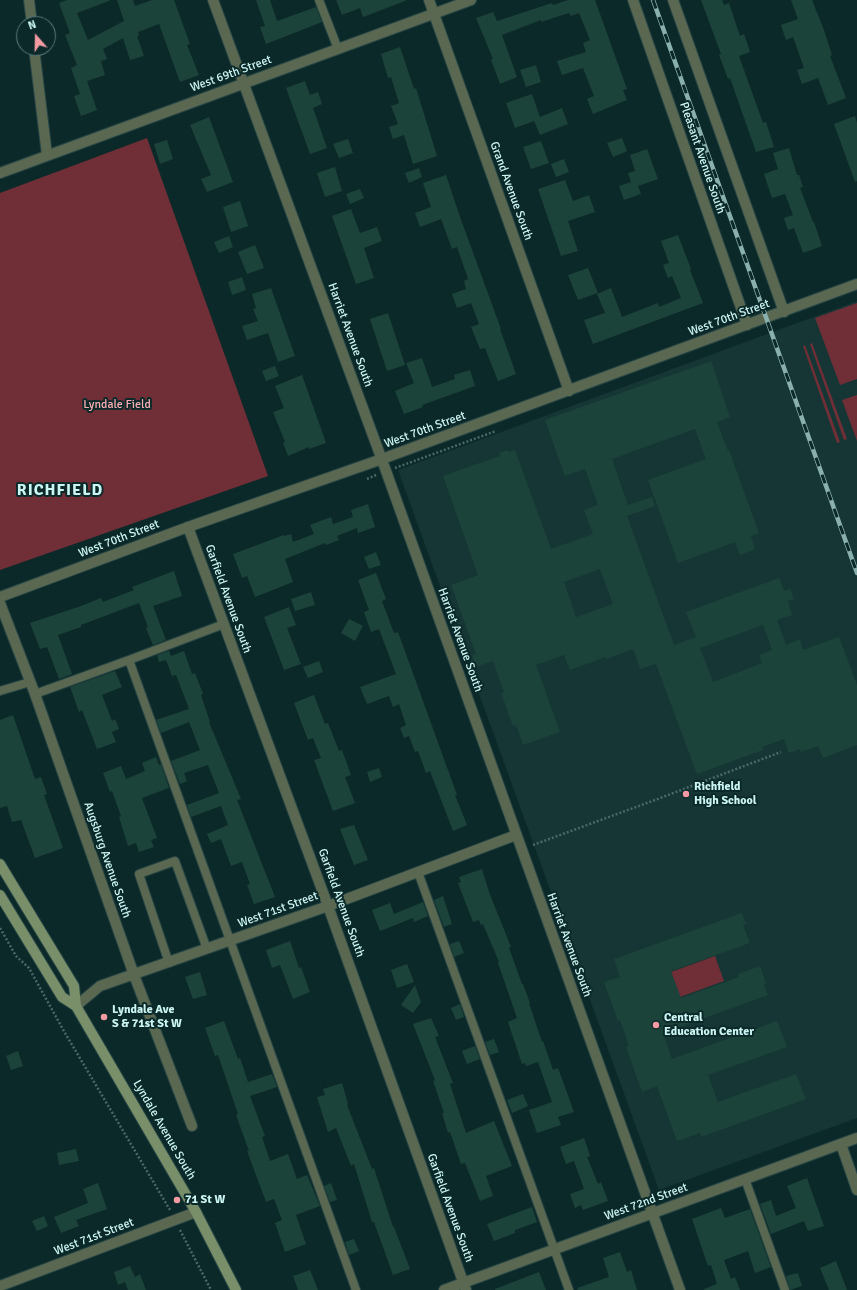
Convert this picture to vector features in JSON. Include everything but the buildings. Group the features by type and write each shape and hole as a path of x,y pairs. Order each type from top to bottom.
{"main road":[{"name":"Lyndale Avenue South","path":"0,864 74,986 76,1006 196,1212 236,1290"},
{"name":"Lyndale Avenue South","path":"0,895 62,997 76,1006"}],"street":[{"path":"29,0 31,16"},
{"name":"Harriet Avenue South","path":"213,0 382,459 680,1290"},
{"name":"Grand Avenue South","path":"429,0 569,391"},
{"name":"West 69th Street","path":"0,173 471,0"},
{"name":"Pleasant Avenue South","path":"633,0 747,325"},
{"name":"Pleasant Avenue South","path":"672,0 784,312"},
{"path":"35,56 47,156"},
{"name":"West 70th Street","path":"0,597 188,527 569,391 857,284"},
{"name":"Garfield Avenue South","path":"188,527 328,906 465,1286"},
{"name":"Augsburg Avenue South","path":"0,603 35,694 134,975 192,1126"},
{"name":"West 71st Street","path":"76,1006 100,986 328,906 516,835"},
{"name":"West 72nd Street","path":"444,1290 465,1286 554,1250 857,1138"},
{"path":"841,1144 857,1190"},
{"name":"West 71st Street","path":"0,1286 196,1212"}],"lane":[{"path":"319,0 338,49"},
{"path":"35,694 224,624"},
{"path":"129,660 356,1290"},
{"path":"0,691 30,682"},
{"path":"169,963 139,874 175,861 207,949"},
{"path":"418,872 569,1290"},
{"path":"745,1180 785,1290"}],"path":[{"path":"533,845 781,752"},
{"path":"0,928 16,956 29,968 65,1033 169,1209"},
{"path":"182,1233 211,1290"}],"shaded area":[{"name":"Richfield High School","path":"857,301 857,1118 659,1190 398,470"}],"green space":[{"name":"Lyndale Field","path":"147,138 268,476 0,570 0,193"},
{"path":"857,303 857,379 840,385 815,318"},
{"path":"812,343 847,439 844,440 810,344"},
{"path":"805,345 840,442 837,443 803,346"},
{"path":"857,395 857,441 842,400"},
{"path":"715,956 724,981 680,997 671,972"}],"railway":[{"path":"653,0 857,573"}],"place":[{"name":"Richfield High School","path":"686,794"},
{"name":"Lyndale Ave S & 71st St W","path":"104,1017"},
{"name":"Central Education Center","path":"656,1025"},
{"name":"71 St W","path":"177,1200"}],"district":[{"name":"RICHFIELD","path":"60,491"}]}
